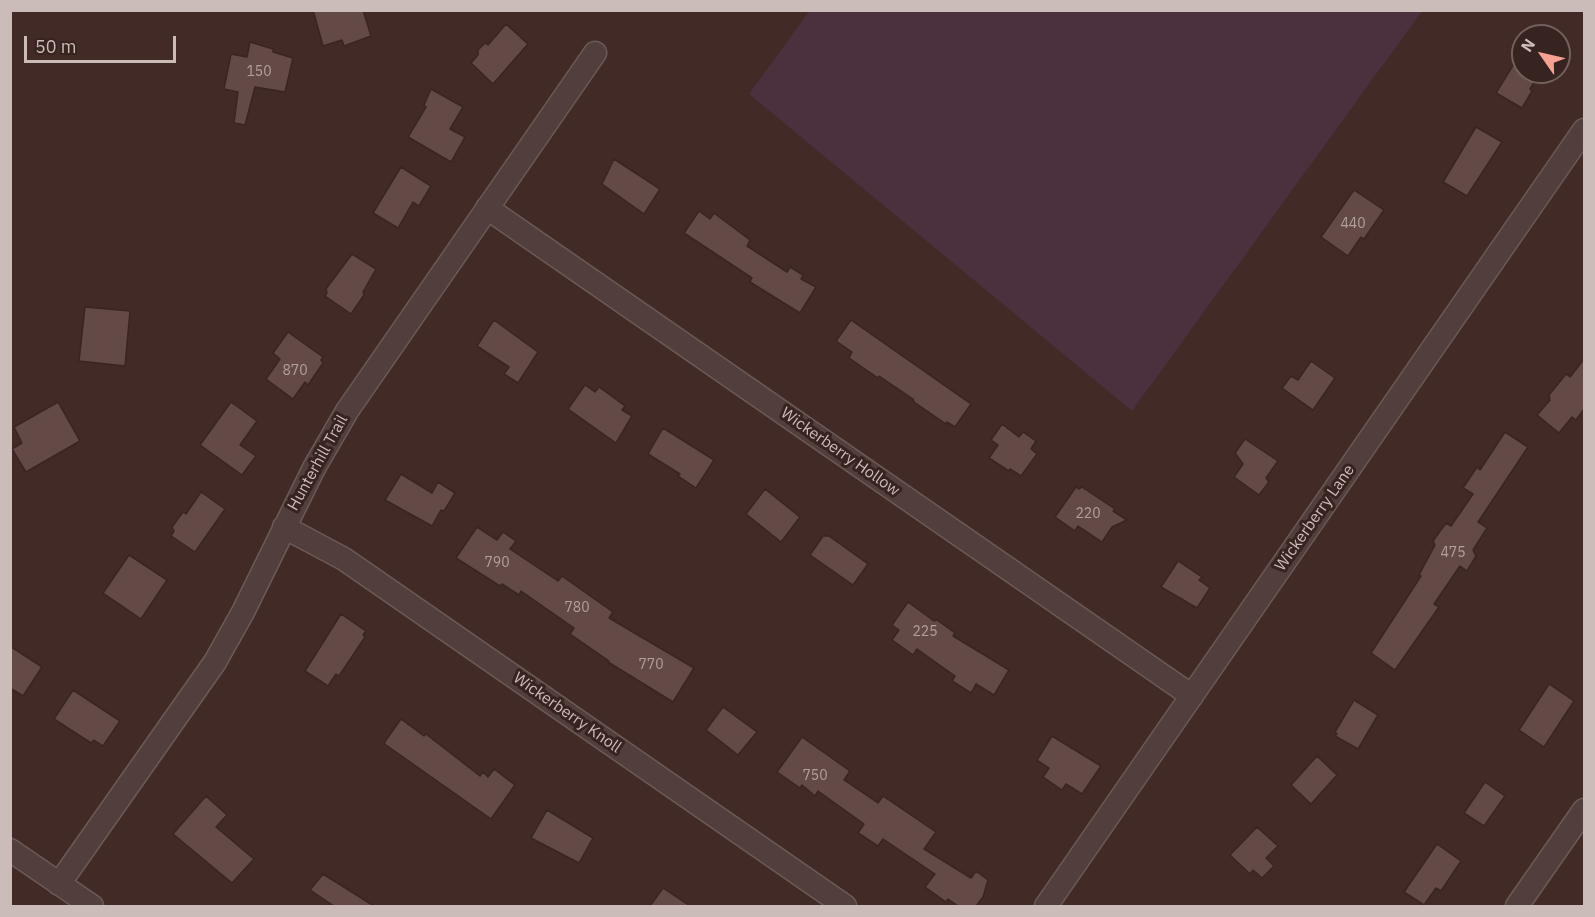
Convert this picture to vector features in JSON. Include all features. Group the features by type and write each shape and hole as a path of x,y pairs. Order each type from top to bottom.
{"street":[{"name":"Hunterhill Trail","path":"59,884 215,662 243,612 314,468 347,411 595,53"},
{"name":"Wickerberry Lane","path":"1046,906 1584,130"},
{"name":"Wickerberry Hollow","path":"488,208 1192,696"},
{"name":"Wickerberry Knoll","path":"284,527 344,559 845,906"},
{"path":"1517,906 1584,810"},
{"path":"10,850 92,906"}],"shaded area":[{"path":"810,10 1422,11 1132,411 749,94"}],"building":[{"path":"313,10 363,10 371,36 344,46 342,40 323,46"},
{"path":"506,24 528,44 493,84 471,63 478,55 478,50 485,43 488,45"},
{"path":"250,42 293,58 285,92 255,87 245,125 234,123 238,92 224,89 231,54 247,57"},
{"path":"1511,69 1511,84 1533,84 1530,89 1532,91 1522,108 1496,93"},
{"path":"431,89 463,107 450,129 465,137 451,162 408,137 426,107 424,105"},
{"path":"1476,127 1502,142 1467,196 1443,182"},
{"path":"614,159 660,189 644,214 602,184"},
{"path":"401,167 431,186 419,206 413,202 398,228 373,213"},
{"path":"1354,190 1384,210 1364,239 1361,237 1348,256 1321,237"},
{"path":"699,211 710,219 714,213 750,240 747,246 787,272 790,267 803,275 801,279 816,287 800,313 750,282 752,278 684,233"},
{"path":"352,254 376,269 363,292 364,295 351,314 325,296 326,289"},
{"path":"85,307 130,311 125,366 79,361"},
{"path":"494,320 538,352 518,383 504,374 509,367 477,346"},
{"path":"851,320 971,404 955,427 947,422 946,424 913,399 849,358 852,352 836,341"},
{"path":"288,332 323,357 321,360 323,363 308,385 305,382 293,399 266,379 280,359 273,353"},
{"path":"1584,359 1584,409 1576,420 1572,417 1559,433 1537,415 1550,400 1549,395 1566,374 1570,377"},
{"path":"1311,361 1335,378 1313,410 1282,388 1291,376 1298,380"},
{"path":"585,385 595,392 599,387 625,406 622,410 632,416 616,443 568,409"},
{"path":"58,402 80,441 26,472 12,449 22,443 14,427"},
{"path":"231,402 257,421 240,445 256,456 242,475 200,445"},
{"path":"1002,424 1019,437 1023,432 1036,441 1031,449 1037,454 1021,476 989,458 998,445 991,440"},
{"path":"663,428 714,460 696,488 678,476 680,474 648,454"},
{"path":"1505,432 1528,447 1478,522 1487,528 1473,550 1476,556 1467,571 1460,566 1434,604 1439,607 1395,670 1371,653 1421,576 1419,575 1435,545 1433,541 1446,523 1451,526 1473,494 1463,488 1477,467 1480,470"},
{"path":"1245,439 1278,461 1266,478 1269,482 1259,495 1234,477 1243,464 1235,453"},
{"path":"401,474 432,493 438,482 455,493 432,526 385,500"},
{"path":"1076,487 1079,489 1082,487 1127,520 1112,527 1102,542 1078,526 1075,531 1055,517"},
{"path":"765,489 800,517 781,542 746,514"},
{"path":"201,492 225,509 195,552 171,536 174,531 172,527 183,512 186,514"},
{"path":"477,527 497,540 503,532 516,541 510,549 558,581 562,576 613,612 609,618 694,668 673,702 608,662 570,634 574,628 521,591 519,595 502,584 500,586 456,558"},
{"path":"823,536 829,536 868,564 853,585 810,555"},
{"path":"129,555 167,580 141,619 103,593"},
{"path":"1178,561 1202,577 1199,580 1210,588 1197,608 1161,587"},
{"path":"908,602 955,633 953,636 1009,670 994,695 976,684 971,693 952,681 955,676 917,649 913,655 892,640 899,630 892,625"},
{"path":"341,614 366,631 363,635 365,637 339,676 336,674 328,686 305,671"},
{"path":"10,646 42,667 23,696 10,688"},
{"path":"1549,684 1574,701 1544,747 1519,730"},
{"path":"73,690 120,721 103,746 94,740 91,743 54,719"},
{"path":"1354,700 1378,715 1358,749 1335,736 1337,734 1335,732"},
{"path":"723,707 757,732 738,755 706,730"},
{"path":"401,719 424,736 426,734 480,776 483,772 488,777 494,769 515,785 491,819 384,743"},
{"path":"1052,736 1101,766 1082,794 1066,784 1062,790 1043,777 1049,768 1037,760"},
{"path":"802,737 850,771 844,780 878,803 883,796 936,832 924,849 971,878 976,871 988,880 983,897 976,906 958,906 948,899 946,902 925,887 935,874 883,839 878,846 858,833 864,824 818,791 815,796 802,785 800,788 777,772"},
{"path":"1317,756 1337,775 1311,804 1291,785"},
{"path":"1485,782 1505,796 1484,826 1464,813"},
{"path":"206,796 227,815 216,827 254,859 232,883 173,834"},
{"path":"547,810 593,838 579,863 531,838"},
{"path":"1257,827 1278,846 1266,858 1274,866 1262,878 1253,870 1250,874 1230,855"},
{"path":"1437,844 1461,861 1441,891 1436,888 1424,905 1404,892"},
{"path":"323,874 374,906 334,906 310,890"},
{"path":"663,888 690,906 650,906"}]}
